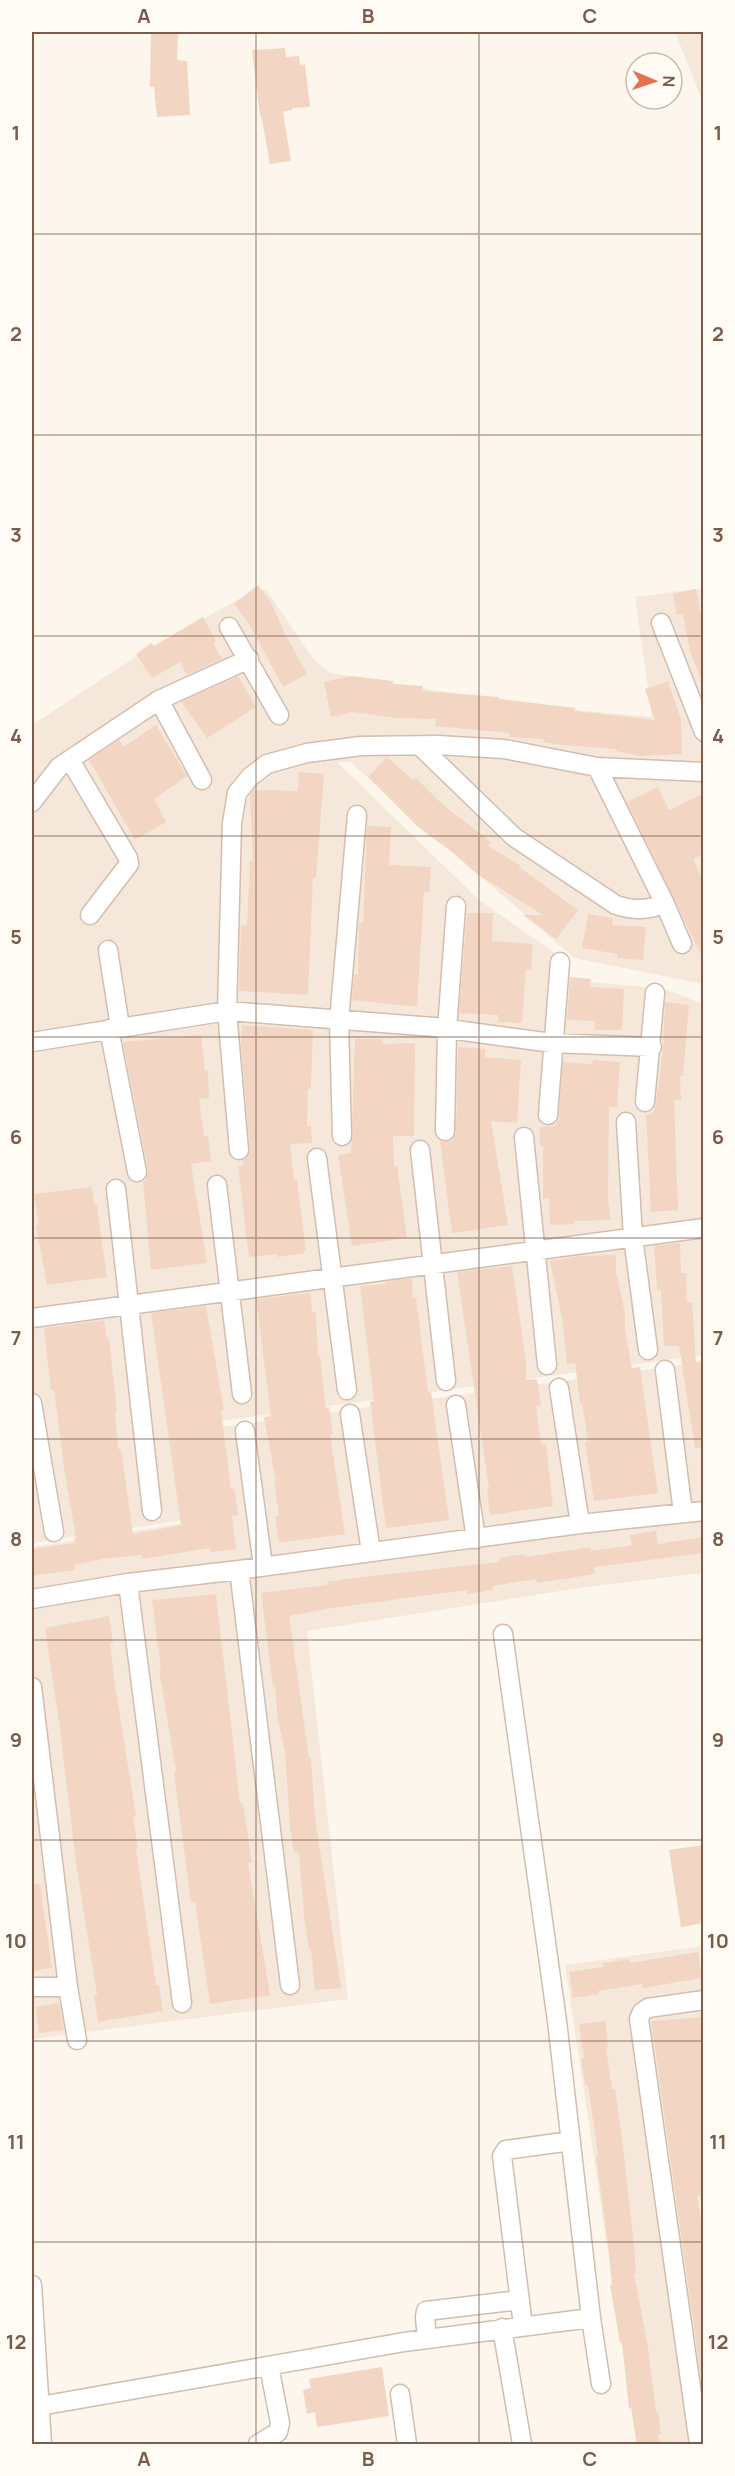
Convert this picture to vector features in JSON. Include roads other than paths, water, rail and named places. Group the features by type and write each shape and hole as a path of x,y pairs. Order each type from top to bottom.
{"street":[{"path":"661,623 704,732"},
{"path":"229,627 279,715"},
{"path":"32,802 59,767 159,700 249,660"},
{"path":"159,700 202,780"},
{"path":"239,1150 226,1011 232,823 237,793 250,777 267,764 307,753 361,746 504,749 597,767 704,772"},
{"path":"420,746 514,837 616,905 631,910 645,910 665,904"},
{"path":"70,760 128,858 129,864 90,915"},
{"path":"597,767 665,904 682,944"},
{"path":"342,1136 339,1021 357,814"},
{"path":"445,1131 447,1029 456,906"},
{"path":"108,950 114,1028 137,1172"},
{"path":"548,1115 560,962"},
{"path":"645,1102 652,1047 655,993"},
{"path":"32,1042 226,1011 447,1029 552,1042 652,1047"},
{"path":"626,1122 633,1238 648,1350"},
{"path":"524,1137 547,1365"},
{"path":"420,1150 446,1381"},
{"path":"317,1158 347,1390"},
{"path":"217,1185 242,1394"},
{"path":"116,1189 127,1305 153,1511"},
{"path":"32,1318 704,1228"},
{"path":"665,1370 683,1513"},
{"path":"559,1388 580,1524"},
{"path":"32,1403 35,1449 54,1532"},
{"path":"456,1404 476,1539"},
{"path":"350,1414 371,1552"},
{"path":"245,1431 263,1566"},
{"path":"32,1599 128,1583 580,1524 704,1511"},
{"path":"239,1570 290,1985"},
{"path":"128,1583 182,2003"},
{"path":"503,1634 557,2021 591,2318 601,2384"},
{"path":"32,1687 68,1987 77,2040"},
{"path":"32,1987 68,1987"},
{"path":"699,2445 639,2019 642,2012 648,2008 704,2000"},
{"path":"523,2326 503,2152 571,2142"},
{"path":"32,2285 42,2445"},
{"path":"427,2338 424,2317 426,2311 520,2300"},
{"path":"40,2406 427,2338 591,2318"},
{"path":"502,2328 522,2445"},
{"path":"258,2445 278,2432 280,2423 268,2366"},
{"path":"400,2394 407,2445"}]}
